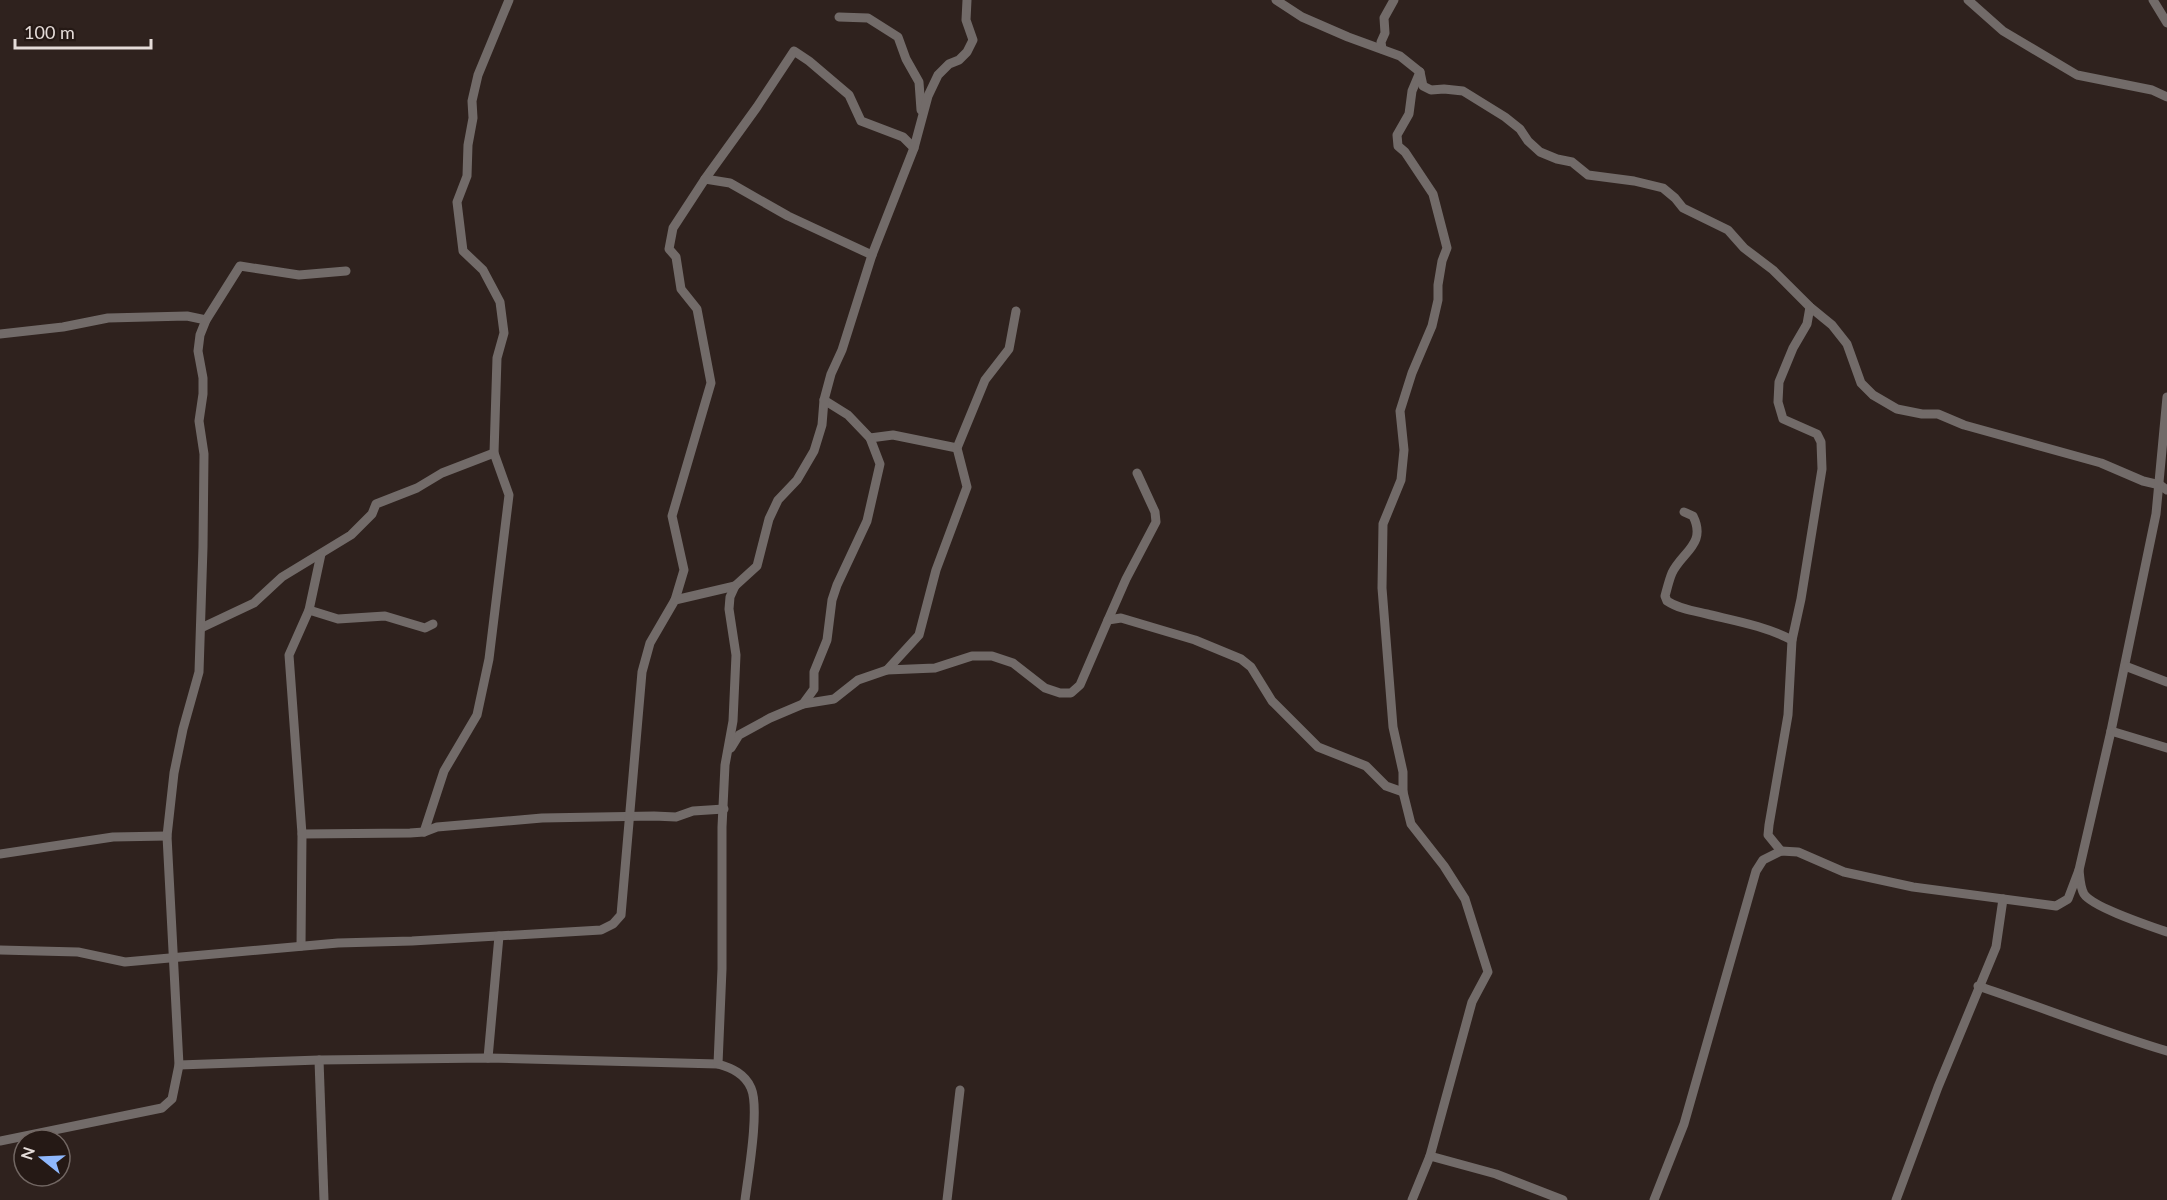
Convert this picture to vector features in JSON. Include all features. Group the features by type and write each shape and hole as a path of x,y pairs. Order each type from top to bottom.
{"street":[{"path":"424,832 444,771 477,715 489,659 508,495 494,453 497,358 504,333 500,302 483,270 463,251 457,201 467,176 468,145 473,118 472,101 478,75 509,0"},
{"path":"718,1064 723,969 722,827 725,765 733,722 736,655 729,609 730,597 735,586 757,566 769,519 778,500 797,480 814,451 822,425 824,400 831,375 842,350 872,255 914,148 921,115 938,75 967,52 973,40 966,20 967,0"},
{"path":"1276,0 1302,17 1348,38 1400,56 1420,72 1423,86 1431,90 1463,91 1513,123 1540,152 1572,162 1588,175 1634,181 1663,188 1683,208 1728,230 1744,248 1773,270 1810,307 1832,325 1847,344 1862,383 1873,395 1897,409 1922,414 1938,414 1964,425 2101,463 2143,481 2164,487"},
{"path":"1382,49 1381,42 1385,33 1383,18 1394,0"},
{"path":"1968,0 2003,31 2077,75 2152,90 2167,97"},
{"path":"2153,0 2167,23"},
{"path":"839,17 868,18 898,37 906,59 919,82 921,115"},
{"path":"0,950 78,952 125,962 173,956 266,951 301,946 602,930 613,924 621,915 642,672 650,643 675,600 684,570 672,516 711,383 697,309 681,289 676,257 669,249 673,228 794,51 849,95 861,120 903,137 914,148"},
{"path":"1412,1200 1430,1156 1472,1002 1488,972 1465,899 1444,866 1411,824 1402,792 1403,772 1393,727 1387,668 1382,588 1383,524 1401,480 1404,450 1401,411 1432,326 1438,300 1442,261 1447,248 1433,194 1398,146 1397,135 1409,114 1412,91 1420,72"},
{"path":"705,179 730,183 788,216 872,255"},
{"path":"0,1141 162,1108 172,1099 179,1065 167,836 174,773 183,729 199,672 204,454 199,421 203,394 203,378 198,351 200,335 206,320 240,266 299,275 346,271"},
{"path":"1781,851 1768,835 1769,825 1788,715 1792,640 1822,469 1821,442 1817,434 1783,419 1778,402 1779,382 1793,348 1807,324 1810,307"},
{"path":"887,670 919,635 936,570 967,487 957,448 985,380 1009,349 1016,311"},
{"path":"0,334 63,327 108,318 186,316 206,320"},
{"path":"1654,1200 1684,1124 1756,871 1763,860 1781,851 1798,852 1844,872 1913,887 2056,906 2068,899 2079,870 2111,731 2156,514 2164,487 2167,397"},
{"path":"803,704 814,689 814,672 827,640 832,600 867,521 880,464 870,438 848,415 824,400"},
{"path":"870,438 893,435 957,448"},
{"path":"201,628 254,603 282,577 351,535 372,513 376,504 417,488 442,473 494,453"},
{"path":"728,752 739,735 770,718 803,704 834,699 858,680 887,670 935,668 972,656 992,656 1013,663 1045,688 1060,693 1071,693 1080,685 1126,579 1156,522 1155,512 1137,473"},
{"path":"1684,512 1693,516 1698,535 1692,548 1672,572 1665,596 1667,601 1689,609 1758,626 1792,640"},
{"path":"301,946 303,933 302,834 289,655 309,610 321,554"},
{"path":"675,600 735,586"},
{"path":"309,610 338,619 385,616 425,628 433,624"},
{"path":"1108,620 1120,618 1143,624 1195,640 1241,659 1251,667 1272,701 1318,747 1366,766 1386,786 1402,792"},
{"path":"2125,666 2167,682"},
{"path":"2111,731 2167,748"},
{"path":"302,834 424,832 437,827 531,819 654,816 676,818 693,811 724,809"},
{"path":"0,854 113,837 167,836"},
{"path":"2079,870 2085,896 2100,905 2167,932"},
{"path":"1896,1200 1978,986 1996,947 2003,898"},
{"path":"488,1058 499,936"},
{"path":"1978,986 2117,1036 2167,1051"},
{"path":"179,1065 319,1060 488,1058 718,1064 730,1067 740,1074 748,1083 754,1101 745,1200"},
{"path":"319,1060 324,1200"},
{"path":"947,1200 960,1090"},
{"path":"1430,1156 1496,1174 1563,1200"}]}
